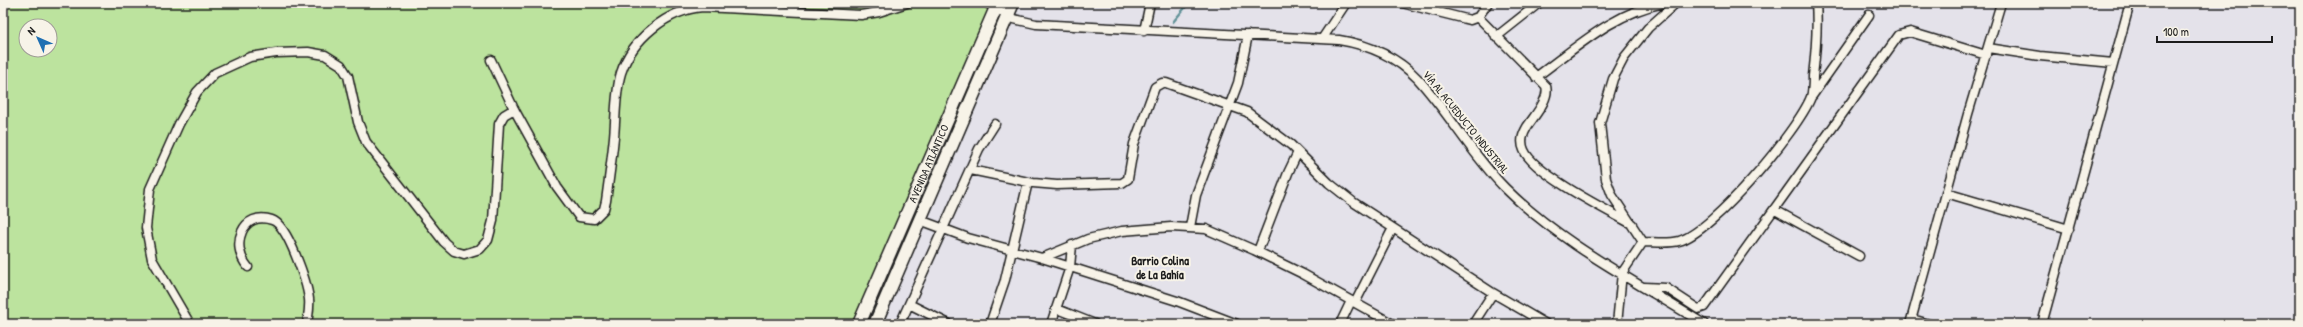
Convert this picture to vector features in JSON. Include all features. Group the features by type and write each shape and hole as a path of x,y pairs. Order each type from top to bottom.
{"main road":[{"name":"AVENIDA ATLÁNTICO","path":"875,324 1013,3"},
{"name":"AVENIDA ATLÁNTICO","path":"859,324 994,5"}],"street":[{"path":"491,60 514,109 568,205 579,217 584,219 594,219 604,209 606,201 621,73 626,60 637,44 664,20 685,9 702,7 861,15 879,12 907,3"},
{"path":"1144,31 1150,3"},
{"path":"1322,39 1346,3"},
{"path":"1402,3 1465,20 1478,17 1488,3"},
{"path":"1433,11 1438,3"},
{"path":"1496,36 1539,3"},
{"path":"1536,77 1617,19 1647,6 1664,3"},
{"path":"1643,242 1612,195 1606,180 1600,123 1613,79 1624,58 1648,28 1676,3"},
{"path":"1811,96 1818,30 1816,3"},
{"path":"1929,324 1911,322 1946,193 2001,3"},
{"path":"2042,324 2130,3"},
{"name":"VÍA AL ACUEDUCTO INDUSTRIAL","path":"994,5 1008,16 1036,24 1144,31 1322,39 1369,46 1404,65 1427,88 1505,188 1543,220 1622,273 1704,324"},
{"path":"1643,242 1680,241 1699,231 1722,212 1763,166 1868,15"},
{"path":"1478,17 1546,86 1546,96 1522,136 1523,149 1531,161 1579,195 1632,224"},
{"path":"1644,287 1666,288 1692,306 1701,309 1708,304 1899,35 1910,32 1987,51 2114,63"},
{"path":"1190,227 1196,195 1238,83 1248,35"},
{"path":"190,324 152,258 147,237 146,207 154,177 179,124 198,92 215,73 250,57 276,53 317,54 337,61 348,76 358,122 366,142 444,242 459,254 470,254 480,249 491,233 499,124 504,115 514,109"},
{"path":"971,170 1028,182 1057,185 1126,181 1129,175 1131,155 1138,130 1156,87 1162,83 1230,105 1252,116 1281,136 1329,183 1393,228 1493,293 1546,324"},
{"path":"900,324 980,149 995,124"},
{"path":"1258,251 1288,173 1298,152"},
{"path":"990,324 1012,251 1028,182"},
{"path":"1946,193 2069,229"},
{"path":"1775,210 1859,256"},
{"path":"248,267 240,256 238,249 238,243 243,230 252,221 258,219 273,220 278,223 286,233 308,293 309,307 307,324"},
{"path":"920,220 1012,251 1042,258 1177,301 1237,324"},
{"path":"1042,258 1088,238 1122,231 1190,227 1215,232 1258,251 1393,324"},
{"path":"1340,324 1393,228"},
{"path":"1617,324 1622,273 1643,242"},
{"path":"1051,324 1070,267 1072,245"},
{"path":"1473,324 1493,293"},
{"path":"909,304 949,324"},
{"path":"1056,309 1096,324"}],"green space":[{"path":"3,3 998,3 859,324 3,324"}],"waterway":[{"path":"1173,22 1189,3"}],"district":[{"name":"Barrio Colina de La Bahía","path":"1160,267"}]}
